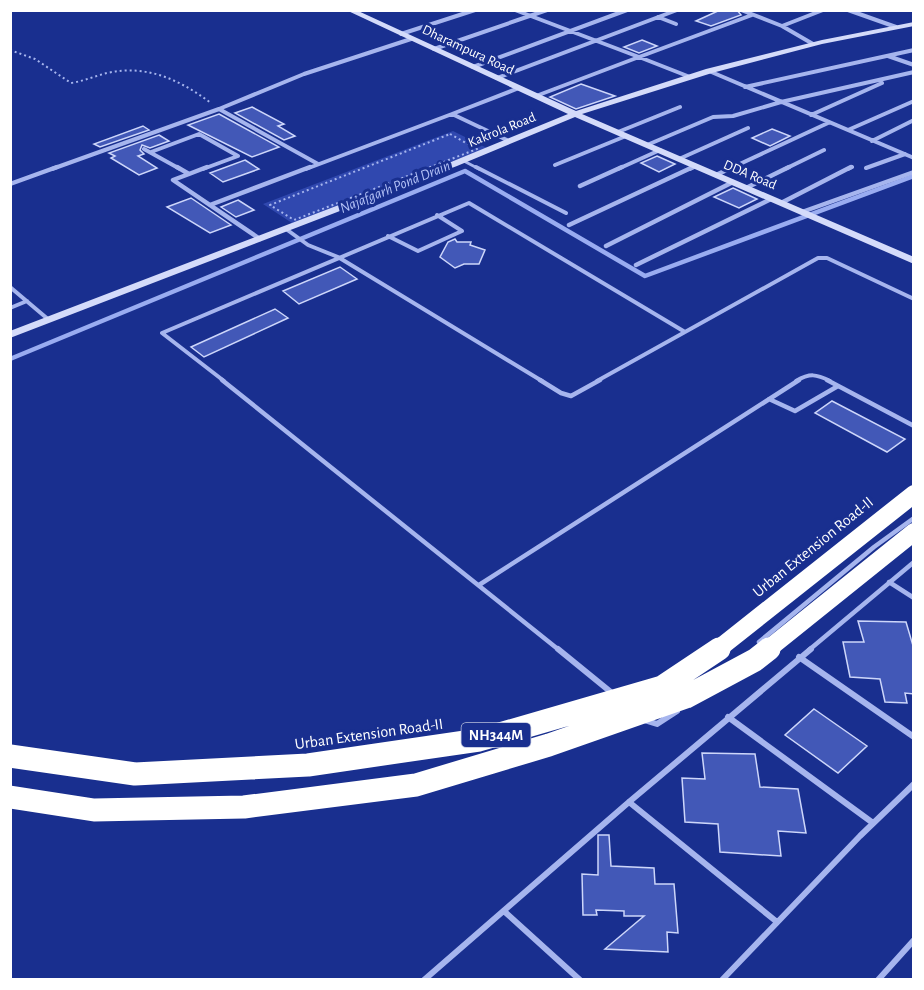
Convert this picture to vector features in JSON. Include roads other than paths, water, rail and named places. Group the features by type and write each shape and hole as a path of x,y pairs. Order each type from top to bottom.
{"highway":[{"name":"Urban Extension Road-II","path":"10,756 135,774 308,765 491,737 662,687 725,645 914,494"},
{"name":"NH344M","path":"10,797 94,810 244,807 416,785 549,745 686,697 755,660 914,532"}],"street":[{"name":"Dharampura Road","path":"349,10 575,114"},
{"path":"401,34 475,10"},
{"path":"515,10 690,77"},
{"path":"434,49 547,10"},
{"path":"473,67 627,10"},
{"path":"496,78 677,10"},
{"path":"741,10 782,26 813,44"},
{"path":"536,96 759,10"},
{"path":"782,26 823,10"},
{"path":"848,10 896,27"},
{"path":"658,17 676,24"},
{"name":"Kakrola Road","path":"10,335 286,229 575,114 709,71 813,44 914,24"},
{"path":"10,184 219,109 324,67 411,39"},
{"path":"745,87 914,50"},
{"path":"888,56 914,65"},
{"path":"709,71 913,158"},
{"path":"647,145 713,117 733,116 781,102 914,72"},
{"path":"811,115 896,76"},
{"path":"210,205 519,88"},
{"path":"848,130 914,100"},
{"path":"555,165 680,107"},
{"path":"219,109 318,164"},
{"path":"452,114 509,141"},
{"name":"DDA Road","path":"575,114 914,261"},
{"path":"872,141 914,120"},
{"path":"716,175 828,123"},
{"path":"679,159 748,128"},
{"path":"151,152 199,135 238,156 173,180 260,239"},
{"path":"144,149 189,174"},
{"path":"580,186 660,150"},
{"path":"746,188 824,150"},
{"path":"866,168 906,154"},
{"path":"570,225 696,166"},
{"path":"781,203 852,167"},
{"path":"808,214 914,172"},
{"path":"606,246 733,182"},
{"path":"636,265 771,198"}],"lane":[{"path":"462,160 566,213"},
{"path":"622,702 162,333 465,204 474,204 685,332"},
{"path":"388,236 418,251 462,231 437,215"},
{"path":"286,229 308,245 338,257 565,395 571,396 823,257 914,299"},
{"path":"10,287 49,320"},
{"path":"10,308 27,302"},
{"path":"479,585 808,374 818,375 914,426"},
{"path":"769,399 795,411 838,386"},
{"path":"750,650 874,547 914,518"},
{"path":"424,980 728,717 914,562"},
{"path":"889,582 914,598"},
{"path":"799,657 914,737"},
{"path":"688,702 732,665"},
{"path":"630,709 653,725 661,724 679,710"},
{"path":"728,717 873,823"},
{"path":"722,980 873,823 914,784"},
{"path":"629,802 777,922"},
{"path":"505,912 580,980"},
{"path":"878,980 914,940"}],"waterway":[{"name":"Najafgarh Pond Drain","path":"10,359 465,171 645,276 914,176"}]}
